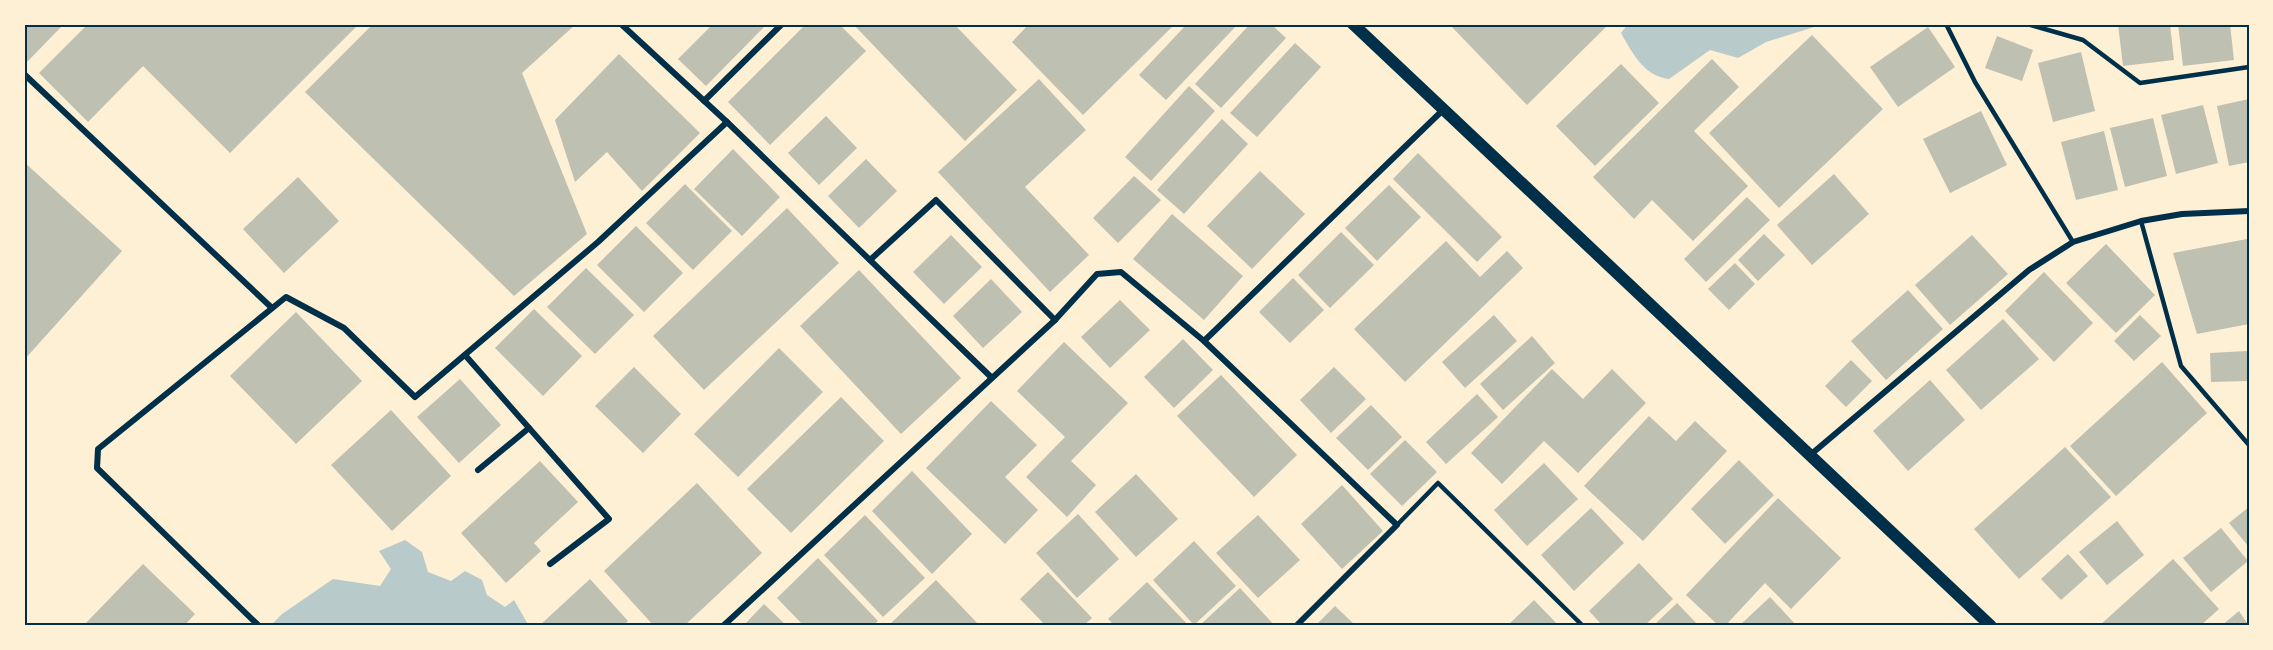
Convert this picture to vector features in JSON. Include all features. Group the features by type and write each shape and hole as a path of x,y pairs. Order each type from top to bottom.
{"main road":[{"path":"1353,24 1991,626"}],"street":[{"path":"621,24 727,122 991,377"},
{"path":"704,101 782,24"},
{"path":"24,74 272,308"},
{"path":"1204,341 1444,109"},
{"path":"259,626 97,468 98,449 286,297 344,328 415,396 598,243 727,122"},
{"path":"870,260 936,200 1055,320"},
{"path":"1809,456 2029,270 2073,242 2141,222 2182,214 2249,211"},
{"path":"723,626 1055,320 1097,274 1121,272 1204,341 1397,525 1296,626"},
{"path":"465,355 609,519 550,564"},
{"path":"478,470 529,428"}],"lane":[{"path":"1946,24 1975,82 2073,242"},
{"path":"2027,24 2083,40 2139,83 2249,67"},
{"path":"2141,222 2181,366 2249,445"},
{"path":"1397,525 1438,483 1583,626"}],"shaded area":[{"path":"1628,24 1824,24 1766,42 1738,58 1710,50 1669,79 1653,74 1640,63 1621,33"},
{"path":"405,540 422,552 428,572 451,581 465,571 482,580 487,595 505,607 514,600 529,626 270,626 282,614 333,579 380,586 391,569 379,551"}],"building":[{"path":"24,24 64,24 27,62 24,59"},
{"path":"88,24 359,24 230,153 143,66 88,122 39,73"},
{"path":"373,24 576,24 522,73 587,234 514,296 305,92"},
{"path":"713,24 767,24 706,86 678,59"},
{"path":"806,24 839,24 866,51 770,145 728,102"},
{"path":"853,24 954,24 1017,90 965,141"},
{"path":"1029,24 1175,24 1083,115 1012,42"},
{"path":"1187,24 1238,24 1166,100 1139,75"},
{"path":"1250,24 1271,24 1286,38 1221,108 1195,84"},
{"path":"1453,24 1609,24 1527,105 1451,26"},
{"path":"2118,24 2170,24 2174,60 2123,66"},
{"path":"2178,24 2230,24 2234,60 2183,66"},
{"path":"1928,27 1955,67 1898,107 1870,67"},
{"path":"1812,35 1883,109 1779,208 1709,133"},
{"path":"1997,36 2033,50 2022,81 1985,68"},
{"path":"1295,43 1321,67 1257,137 1230,113"},
{"path":"2081,52 2095,111 2053,122 2038,63"},
{"path":"619,54 700,133 642,191 607,152 575,182 555,120"},
{"path":"1712,59 1739,87 1694,131 1748,186 1693,241 1652,200 1634,219 1593,177"},
{"path":"1621,64 1659,103 1595,166 1556,126"},
{"path":"1039,79 1086,130 1025,187 1089,255 1050,292 938,172"},
{"path":"1189,86 1215,111 1151,181 1125,157"},
{"path":"2249,99 2249,162 2229,166 2217,106"},
{"path":"2203,105 2218,163 2176,174 2161,115"},
{"path":"1981,111 2007,165 1950,193 1923,139"},
{"path":"826,116 857,148 819,185 788,153"},
{"path":"2153,118 2167,176 2125,187 2110,128"},
{"path":"1222,119 1248,144 1184,214 1157,190"},
{"path":"2104,131 2118,190 2076,200 2061,142"},
{"path":"733,149 780,197 742,236 694,189"},
{"path":"1418,153 1502,237 1477,262 1393,179"},
{"path":"866,159 897,191 859,228 828,196"},
{"path":"24,162 122,251 24,360"},
{"path":"1260,171 1305,214 1252,269 1207,226"},
{"path":"1834,174 1869,214 1812,265 1777,225"},
{"path":"1134,176 1161,200 1118,243 1093,218"},
{"path":"298,177 339,221 284,273 243,229"},
{"path":"685,184 732,231 693,270 646,223"},
{"path":"1389,185 1421,217 1377,261 1345,228"},
{"path":"1747,197 1770,220 1706,282 1684,259"},
{"path":"787,208 839,263 704,390 653,336"},
{"path":"1172,214 1243,276 1204,320 1133,259"},
{"path":"636,226 683,273 644,312 597,265"},
{"path":"1341,232 1374,265 1330,308 1298,275"},
{"path":"1764,234 1785,255 1758,281 1738,260"},
{"path":"951,235 982,267 944,304 913,272"},
{"path":"1972,235 2008,274 1950,325 1915,285"},
{"path":"2247,239 2249,324 2197,334 2173,253"},
{"path":"1446,241 1480,277 1507,251 1523,268 1405,382 1354,329"},
{"path":"2106,244 2155,295 2116,333 2066,283"},
{"path":"1735,263 1755,284 1729,310 1708,289"},
{"path":"586,268 634,315 595,354 547,307"},
{"path":"859,270 961,378 901,434 800,326"},
{"path":"2044,272 2093,323 2054,362 2005,311"},
{"path":"1293,278 1324,310 1290,343 1259,312"},
{"path":"991,279 1022,312 983,348 953,316"},
{"path":"1908,290 1943,329 1886,380 1851,341"},
{"path":"1120,300 1150,330 1110,368 1081,337"},
{"path":"534,309 582,356 543,396 495,348"},
{"path":"296,312 362,381 296,444 230,376"},
{"path":"1494,315 1517,341 1465,388 1442,362"},
{"path":"2140,315 2161,336 2134,361 2114,341"},
{"path":"2003,319 2039,359 1981,410 1946,370"},
{"path":"1532,336 1555,363 1503,410 1480,384"},
{"path":"1183,339 1213,370 1174,408 1144,377"},
{"path":"1064,342 1128,403 1071,461 1096,485 1067,517 1026,477 1065,437 1017,391"},
{"path":"779,348 823,392 738,477 694,434"},
{"path":"2247,351 2248,381 2211,382 2210,353"},
{"path":"1851,360 1872,381 1846,407 1825,386"},
{"path":"2162,362 2207,413 2116,496 2070,446"},
{"path":"634,367 681,414 643,453 595,406"},
{"path":"1334,367 1366,399 1331,433 1300,400"},
{"path":"1552,369 1583,399 1612,369 1646,403 1578,473 1544,441 1502,484 1471,453"},
{"path":"1221,375 1297,455 1254,497 1177,416"},
{"path":"460,379 501,425 459,463 417,417"},
{"path":"1930,380 1965,420 1908,471 1873,431"},
{"path":"1477,394 1498,417 1446,464 1426,442"},
{"path":"841,397 884,441 791,533 747,489"},
{"path":"991,401 1037,445 1005,477 1038,510 1005,544 926,468"},
{"path":"1371,405 1402,437 1368,470 1336,438"},
{"path":"391,410 451,476 392,531 331,465"},
{"path":"1649,416 1676,441 1695,421 1727,451 1643,541 1584,486"},
{"path":"1405,440 1437,472 1402,506 1370,474"},
{"path":"2065,447 2111,497 2019,579 1974,529"},
{"path":"1739,460 1774,495 1725,544 1691,509"},
{"path":"540,461 578,502 534,543 541,551 506,583 461,533"},
{"path":"1544,463 1578,499 1527,546 1494,510"},
{"path":"912,471 972,534 932,574 872,511"},
{"path":"1136,474 1178,519 1136,557 1095,512"},
{"path":"697,483 762,553 684,626 654,626 604,571"},
{"path":"1342,485 1383,531 1342,569 1301,524"},
{"path":"1778,498 1841,558 1791,609 1765,583 1725,626 1719,626 1686,595"},
{"path":"2249,507 2249,547 2229,523"},
{"path":"1591,508 1624,543 1574,591 1541,555"},
{"path":"1078,514 1119,559 1077,598 1036,553"},
{"path":"865,515 925,578 883,617 824,555"},
{"path":"1258,515 1300,560 1258,598 1216,553"},
{"path":"2117,521 2144,555 2107,585 2079,552"},
{"path":"2221,528 2248,561 2211,592 2183,558"},
{"path":"1194,541 1236,586 1194,625 1153,580"},
{"path":"2068,554 2088,576 2061,600 2041,579"},
{"path":"818,558 878,621 872,626 804,626 777,598"},
{"path":"2173,559 2219,609 2200,626 2099,626"},
{"path":"1639,563 1673,599 1644,626 1603,626 1589,611"},
{"path":"143,564 195,614 184,626 83,626"},
{"path":"1048,572 1092,618 1083,626 1046,626 1020,599"},
{"path":"590,579 628,621 623,626 539,626"},
{"path":"936,580 980,626 888,626"},
{"path":"1147,582 1189,626 1115,626 1108,619"},
{"path":"1240,588 1275,626 1199,626"},
{"path":"1770,597 1797,626 1739,626"},
{"path":"1534,600 1559,626 1507,626"},
{"path":"1677,603 1699,626 1653,626"},
{"path":"764,604 787,626 743,626"},
{"path":"1335,606 1356,626 1315,626"},
{"path":"2239,611 2249,626 2221,626"}]}
